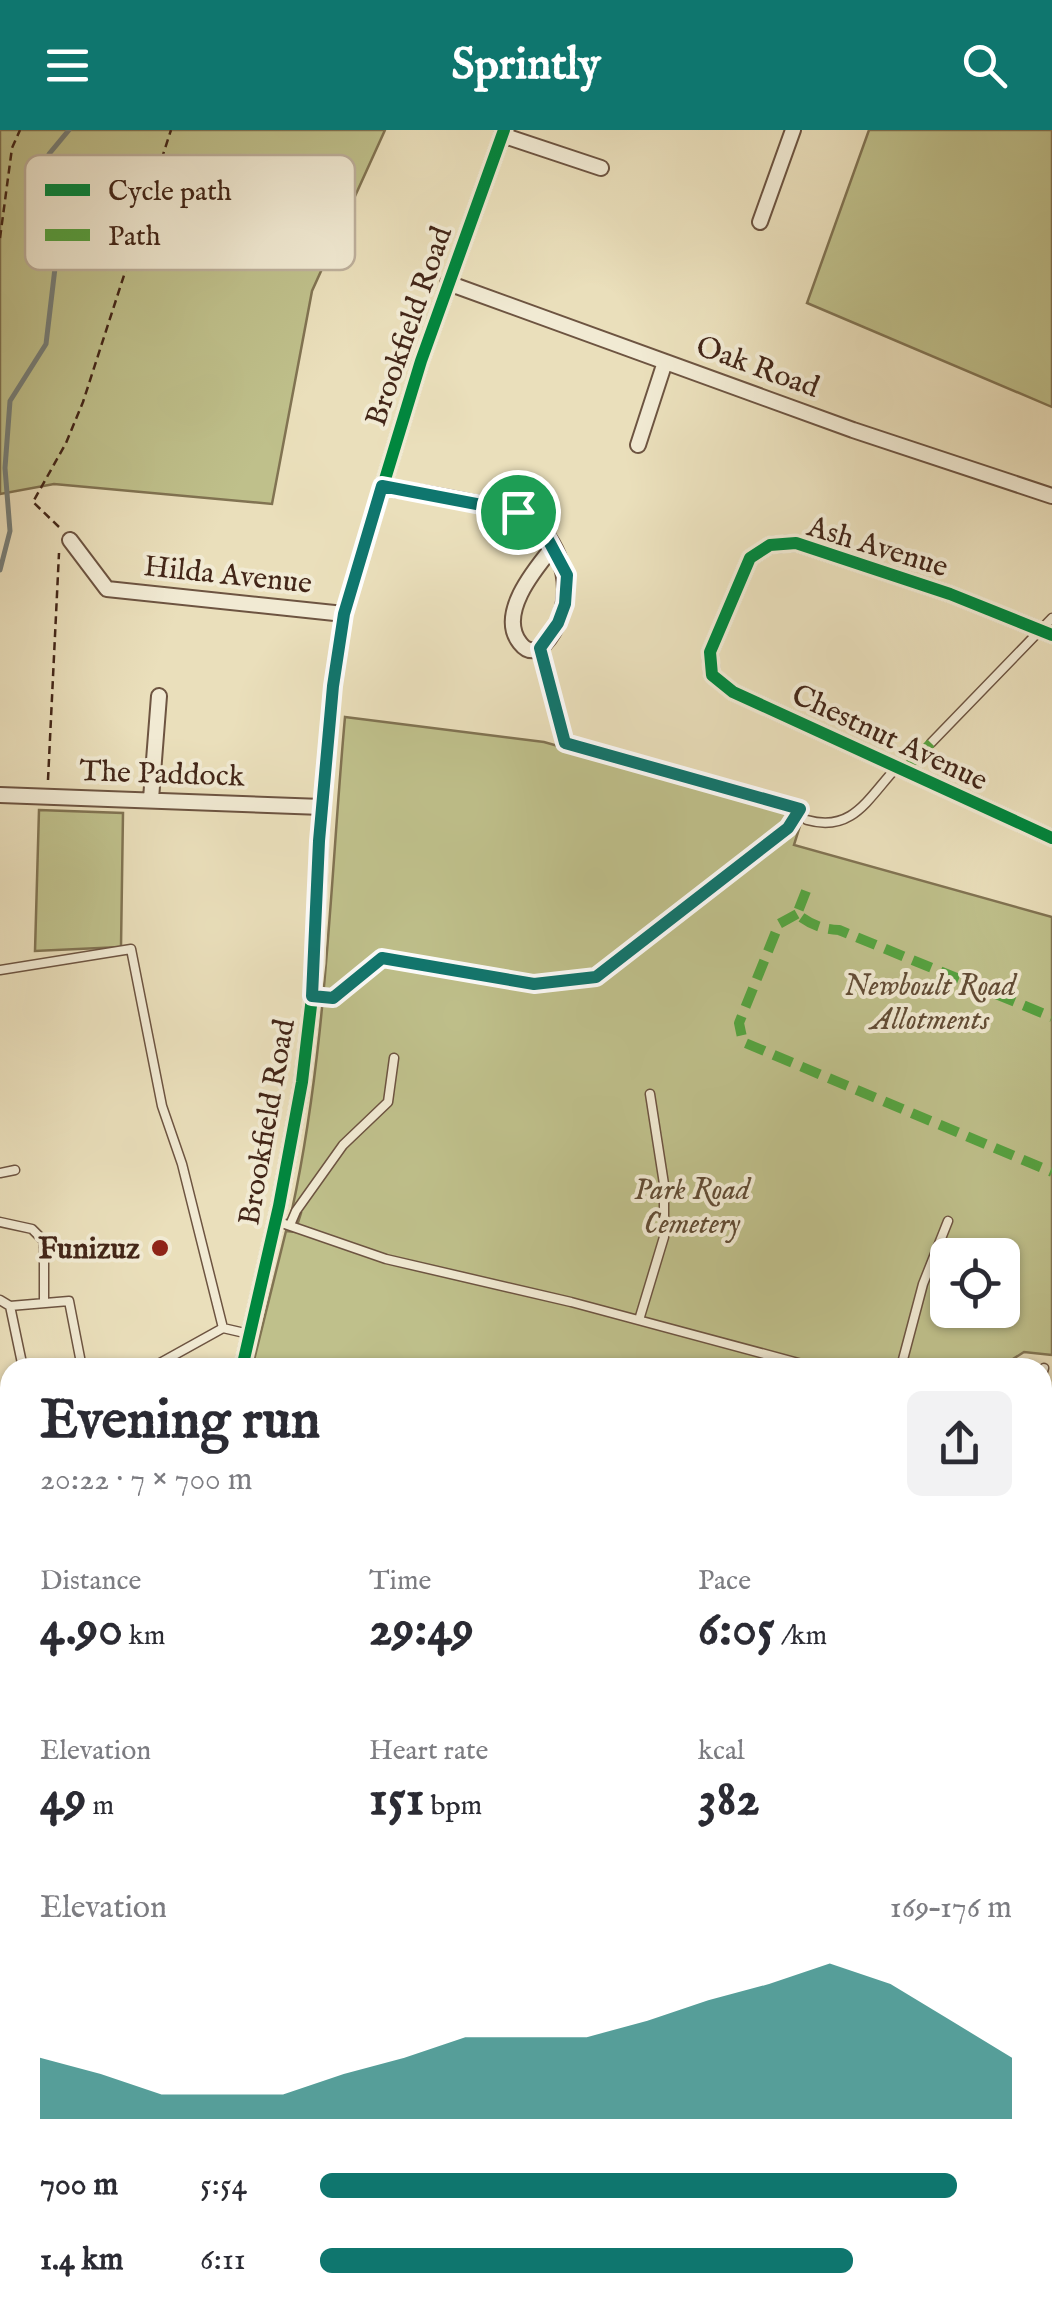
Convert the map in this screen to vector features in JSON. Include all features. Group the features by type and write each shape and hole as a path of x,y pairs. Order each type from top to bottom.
{"street":[{"path":"760,222 793,130"},
{"path":"503,132 601,168"},
{"name":"Brookfield Road","path":"244,1358 283,1223 302,1082 312,996 322,807 344,614 448,283 503,132"},
{"name":"Oak Road","path":"448,283 853,430 1052,496"},
{"path":"638,445 665,362"},
{"path":"382,486 518,512 544,532 567,575 565,604 558,623 540,648 525,648 516,639 517,604 552,547"},
{"name":"Ash Avenue","path":"712,674 710,652 750,558 770,544 796,543 1049,627"},
{"name":"Hilda Avenue","path":"64,544 106,589 344,614"},
{"name":"Chestnut Avenue","path":"712,674 734,692 1052,838"},
{"path":"152,799 159,696"},
{"name":"The Paddock","path":"0,796 322,807"}],"lane":[{"path":"931,743 1049,627"},
{"path":"807,820 827,826 846,822 897,767"},
{"path":"0,970 131,949 162,1106 182,1164 223,1328"},
{"path":"394,1058 388,1102 343,1145 283,1223 386,1259 780,1358"},
{"path":"639,1320 664,1237 664,1184 650,1094"},
{"path":"0,1173 15,1170"},
{"path":"0,1222 32,1229 44,1241 44,1303"},
{"path":"904,1358 923,1284 948,1222"},
{"path":"0,1300 10,1306 68,1301 80,1358"},
{"path":"10,1306 21,1358"},
{"path":"169,1358 223,1328 249,1334"}],"path":[{"path":"0,238 12,148 20,130"},
{"path":"163,155 171,130"},
{"path":"48,796 64,544 33,502 66,443 83,402 126,270"},
{"path":"540,648 565,743 800,809 809,812 807,820"},
{"path":"312,996 333,998 382,958 534,984 596,977 788,828 800,809"}],"green space":[{"path":"0,130 385,130 355,196 355,155 25,155 25,270 322,270 312,291 272,504 54,484 0,494"},
{"path":"869,130 1052,130 1052,407 807,303"},
{"path":"345,717 544,742 803,816 794,845 1052,917 1052,1355 1024,1352 1015,1358 254,1358 286,1231 295,1232 301,1213 292,1210 320,1026"},
{"path":"39,810 123,813 121,947 35,951"}],"waterway":[{"path":"49,155 69,130"},
{"path":"0,570 10,531 5,468 10,401 46,344 55,270"}],"marked path":[{"path":"904,770 931,743"},
{"path":"806,891 797,914 812,924 839,930 1052,1017"},
{"path":"797,914 779,924 739,1023 743,1042 1052,1172"}],"cycle path":[{"path":"244,1358 302,1082 316,963 322,807 344,614 421,361 504,130"},
{"path":"1052,635 950,594 796,543 770,545 750,558 710,652 712,675 733,692 1052,838"}],"place":[{"name":"Funizuz","path":"160,1248"}],"route":[{"path":"382,486 518,512 544,532 567,575 565,604 558,623 540,648 565,743 800,809 798,815 788,828 596,977 534,984 382,958 333,998 312,996 319,841 333,686 344,614 382,486"}],"park label":[{"name":"Newboult Road Allotments","path":"930,1002"},
{"name":"Park Road Cemetery","path":"692,1206"}]}
